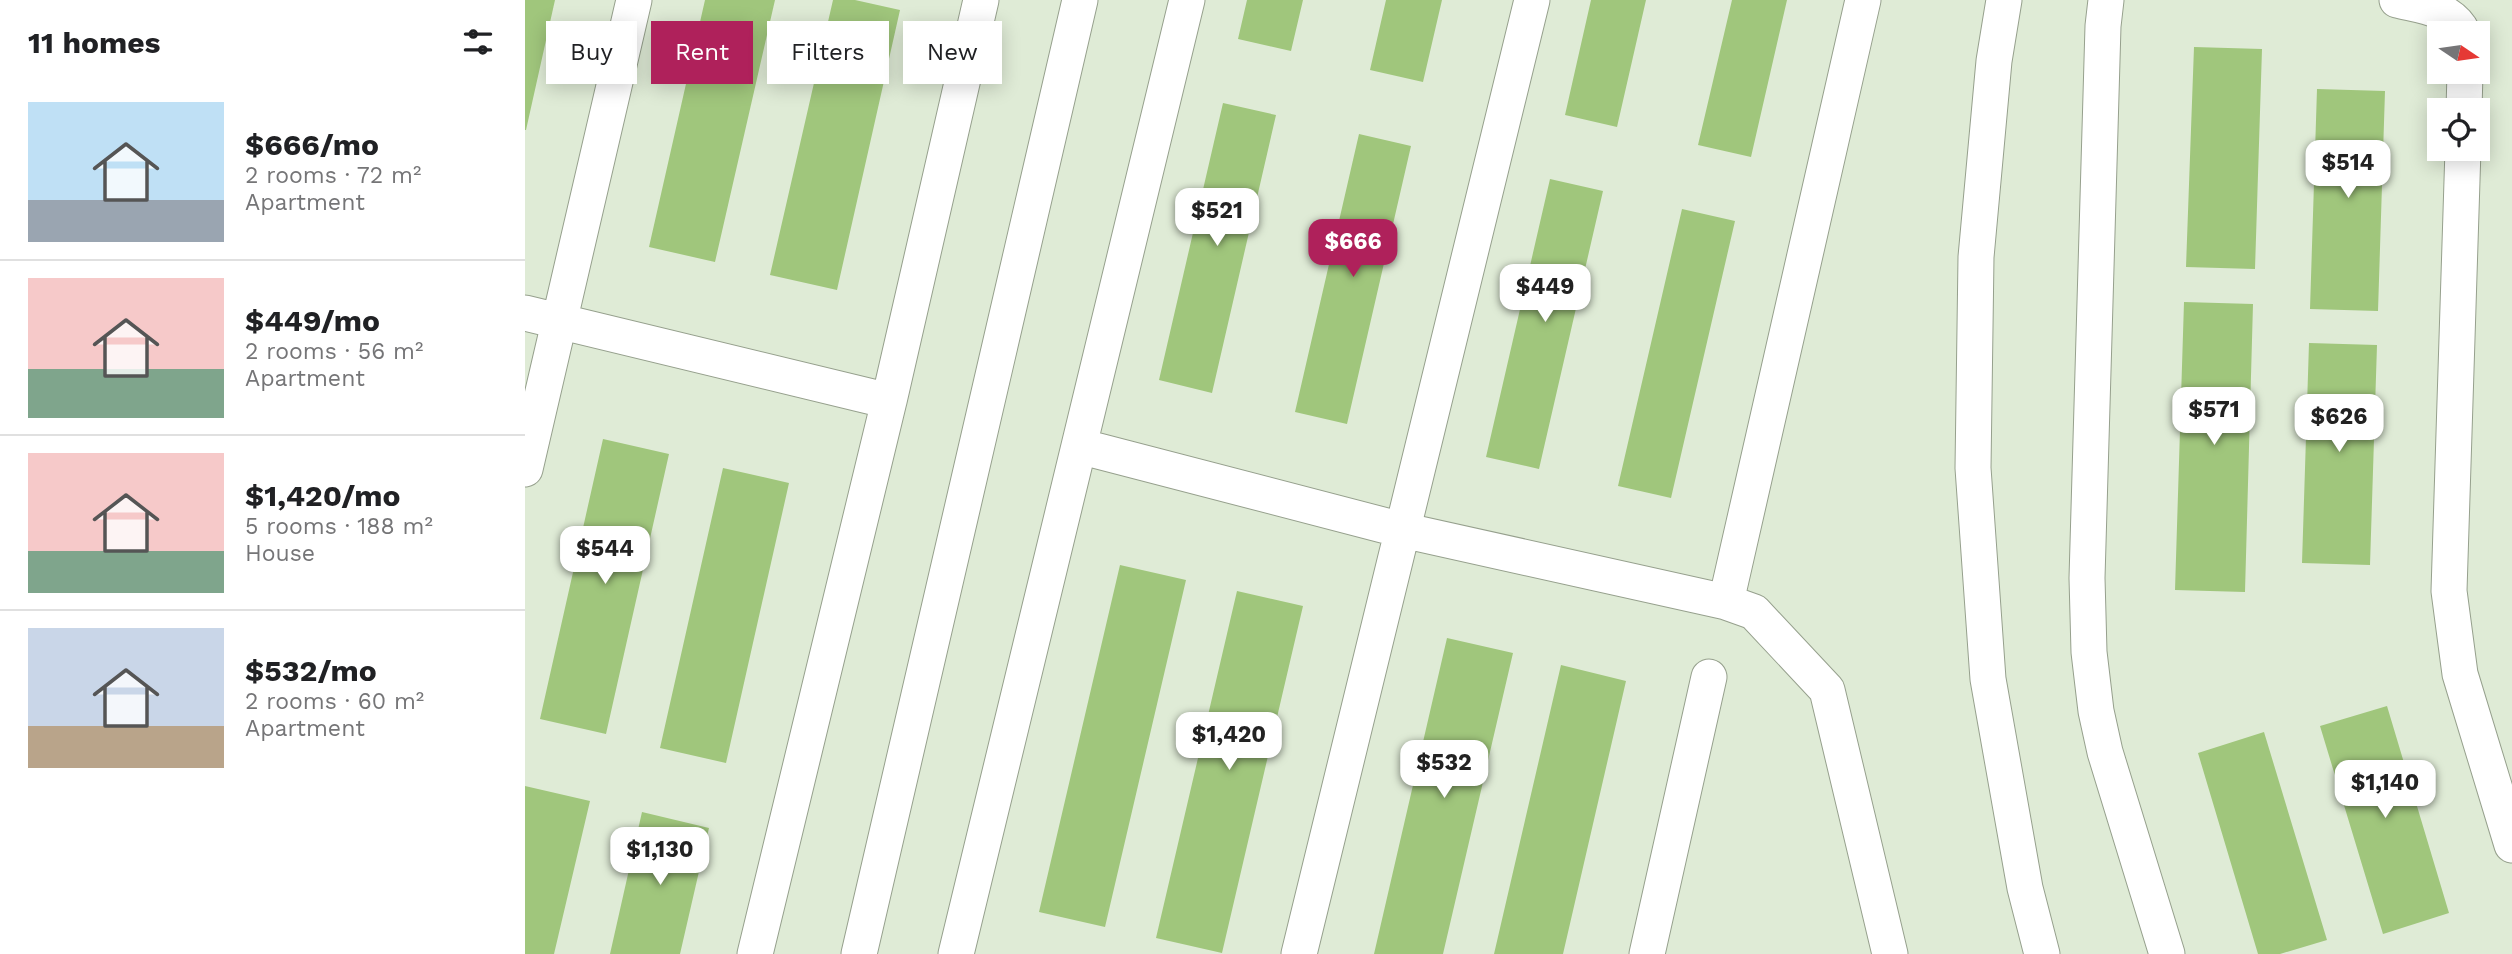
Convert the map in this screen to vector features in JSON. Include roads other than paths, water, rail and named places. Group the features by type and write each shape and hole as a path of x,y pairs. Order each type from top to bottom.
{"street":[{"path":"525,469 634,0"},
{"path":"755,954 981,0"},
{"path":"859,954 1080,0"},
{"path":"955,954 1187,0"},
{"path":"1300,954 1532,0"},
{"path":"1726,602 1863,0"},
{"path":"2004,0 1994,61 1976,257 1973,468 1988,679 2025,888 2042,954"},
{"path":"2106,0 2103,26 2087,578 2089,652 2096,711 2105,752 2167,954"},
{"path":"2397,0 2433,8 2457,21"},
{"path":"2463,161 2449,591 2460,674 2512,845"},
{"path":"525,313 888,401"},
{"path":"1079,446 1402,530 1726,602 1754,612 1827,690 1890,954"},
{"path":"1647,954 1709,677"}]}
